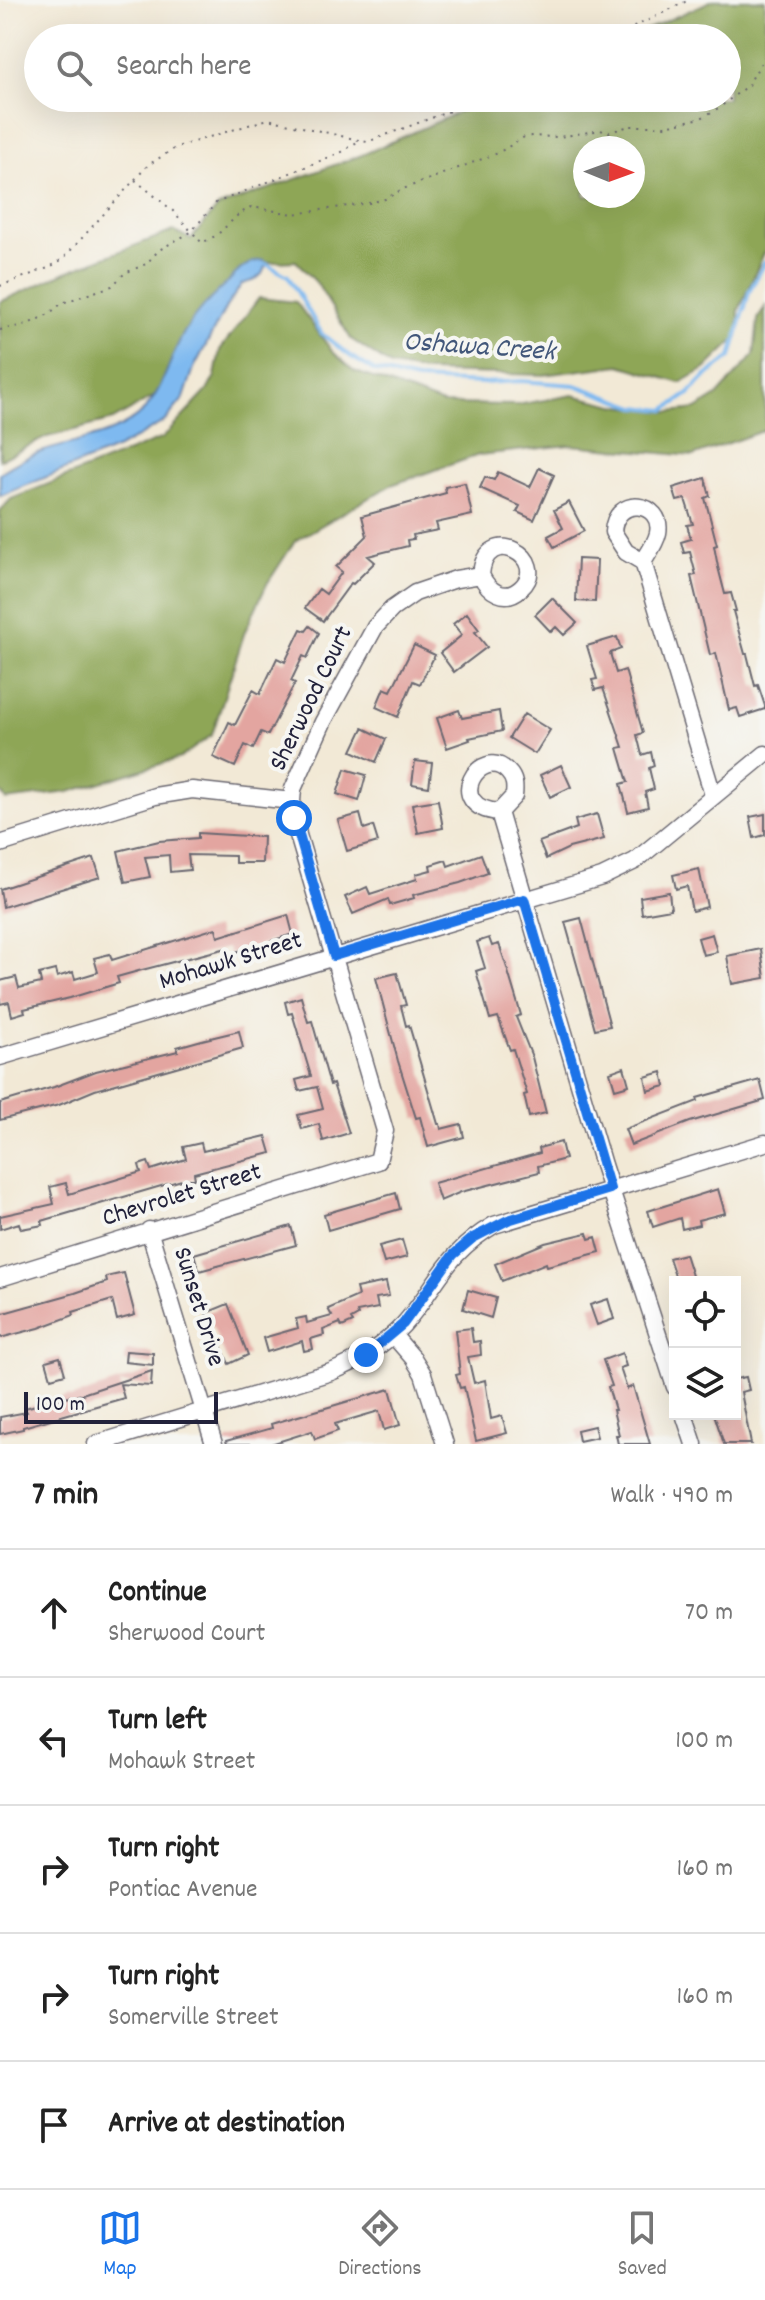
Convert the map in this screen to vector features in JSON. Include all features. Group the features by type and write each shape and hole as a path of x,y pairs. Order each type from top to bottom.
{"street":[{"path":"643,562 713,795"},
{"name":"Sherwood Court","path":"378,1161 385,1131 298,835 292,801 297,777 323,722 375,627 392,609 415,593 456,579 481,575"},
{"name":"Mohawk Street","path":"0,1057 602,877 635,861 765,754"},
{"path":"0,844 155,796 192,790 292,801"},
{"path":"499,812 610,1189 669,1369"},
{"path":"96,1444 331,1372 366,1355 393,1335 414,1311 453,1255 473,1238 508,1220 765,1143"},
{"name":"Chevrolet Street","path":"0,1278 378,1161"},
{"name":"Sunset Drive","path":"149,1230 214,1444"},
{"path":"393,1335 423,1374 445,1444"},
{"path":"686,1420 694,1444"}],"path":[{"path":"640,24 689,0"},
{"path":"741,90 748,85 765,56"},
{"path":"0,286 63,259 148,165 177,147 258,120 278,120 358,141 377,140 449,112"},
{"path":"135,180 172,210 202,243 217,235 251,207 294,214 385,199 403,189 498,153 526,136 559,137 601,130 607,133 629,126 686,123 709,112"},
{"path":"0,330 28,324 49,314 62,303 112,286 125,273 146,264 159,250 191,232 216,203 342,152 358,141"}],"green space":[{"path":"713,0 765,0 765,251 739,310 738,337 705,369 680,383 620,365 543,375 426,372 391,366 351,339 316,282 296,261 259,263 219,300 155,396 113,420 47,437 0,460 0,302 66,272 173,231 191,239 218,207 362,155 459,112 741,112 741,24 659,24"},
{"path":"259,298 296,302 332,351 354,371 443,404 517,405 573,395 619,406 670,412 696,409 717,396 754,355 758,319 765,307 765,430 693,456 570,445 479,455 391,485 295,541 267,584 245,631 212,735 180,758 69,792 6,800 0,791 0,511 11,499 163,438 207,391 215,376 220,350"}],"water":[{"path":"263,260 267,263 262,274 242,284 226,307 194,368 184,398 165,421 118,448 0,496 0,473 9,467 38,453 109,432 145,409 196,315 239,270"}],"building":[{"path":"539,468 554,475 534,520 517,512 520,506 480,488 485,477 494,480 498,472 530,487"},
{"path":"705,478 710,496 705,498 725,594 731,593 745,654 765,706 765,709 740,717 737,708 729,710 716,653 710,655 691,576 696,575 690,552 684,553 681,542 691,539 687,525 693,524 685,499 677,501 673,488"},
{"path":"465,483 472,515 436,523 438,530 413,535 414,539 407,540 408,546 368,556 375,562 351,583 323,621 305,608 319,589 326,594 342,572 336,567 367,536 362,516 446,493 445,487"},
{"path":"569,502 584,531 554,547 548,536 563,528 554,510"},
{"path":"578,559 597,560 595,602 576,601"},
{"path":"552,598 577,623 564,635 556,627 551,632 535,615"},
{"path":"467,613 479,630 475,632 487,647 454,672 440,653 462,635 453,624"},
{"path":"310,626 319,633 307,658 303,656 291,681 295,683 268,735 261,732 253,749 245,745 235,767 213,757 229,722 235,725 253,690 260,694 277,658 285,662 301,629 306,631"},
{"path":"617,637 621,649 610,653 616,673 625,670 643,733 637,735 642,755 651,752 654,766 649,768 654,789 645,792 648,807 628,812 621,784 628,782 618,748 623,747 603,688 595,690 592,680 597,679 587,646"},
{"path":"414,645 435,655 420,684 413,681 398,717 376,707 384,688 391,691"},
{"path":"459,710 462,718 499,711 502,731 469,738 447,748 437,718"},
{"path":"524,714 550,730 535,754 509,738"},
{"path":"363,728 386,739 376,762 352,751"},
{"path":"415,761 432,763 429,787 412,784"},
{"path":"561,765 571,787 550,797 540,775"},
{"path":"345,769 366,775 359,801 337,794"},
{"path":"438,800 443,828 418,833 412,804"},
{"path":"360,814 364,829 373,826 378,842 347,851 338,820"},
{"path":"597,814 604,839 569,848 546,859 539,842 577,828 575,820"},
{"path":"765,814 765,835 754,838 750,817"},
{"path":"198,833 263,837 262,863 235,863 235,856 188,855 190,870 170,872 169,855 145,857 150,877 125,882 118,851 159,841 198,838"},
{"path":"481,854 488,873 413,895 414,898 390,905 388,899 353,914 345,897 367,887 370,894 417,879 416,874 431,870 430,865 446,860 448,866"},
{"path":"94,858 100,877 3,907 0,889"},
{"path":"699,869 707,907 692,911 687,886 676,889 673,875"},
{"path":"669,892 671,909 642,914 640,897"},
{"path":"288,915 293,934 262,944 229,954 227,948 117,977 119,983 24,1009 25,1012 12,1016 9,1002 0,1004 0,981 16,977 19,988 41,983 39,974 55,970 57,977 73,972 75,979 98,972 94,958 110,954 112,960 216,928 218,937"},
{"path":"581,918 610,1026 595,1029 565,922"},
{"path":"712,934 717,952 703,955 698,938"},
{"path":"489,938 492,946 499,944 507,968 521,1015 516,1017 532,1057 546,1113 529,1117 524,1095 527,1094 513,1049 510,1050 498,1017 490,1019 476,971 485,968 477,942"},
{"path":"761,949 765,978 732,984 727,956"},
{"path":"397,973 406,1005 401,1006 406,1026 409,1025 438,1124 441,1129 461,1124 464,1137 428,1147 420,1117 416,1118 376,978"},
{"path":"301,997 349,1133 323,1141 319,1124 302,1129 298,1115 323,1109 317,1087 299,1091 296,1080 311,1076 292,1013 288,1014 285,1002"},
{"path":"239,1031 243,1048 0,1120 0,1103 96,1071 178,1051 177,1047"},
{"path":"624,1067 629,1085 615,1089 610,1072"},
{"path":"662,1072 665,1086 648,1091 645,1077"},
{"path":"760,1080 765,1100 690,1122 631,1145 625,1129 698,1101 697,1098"},
{"path":"266,1136 271,1153 194,1173 195,1179 185,1179 42,1221 43,1225 21,1229 19,1223 0,1229 0,1216 54,1204 50,1187 66,1183 69,1194 141,1172 139,1165 148,1162 151,1170 186,1159 183,1147 201,1143 203,1151"},
{"path":"561,1142 565,1159 538,1166 539,1172 461,1192 440,1201 434,1183 540,1153 539,1148"},
{"path":"718,1189 725,1213 698,1220 699,1225 682,1229 680,1218 653,1227 648,1211"},
{"path":"396,1193 400,1209 328,1230 324,1214"},
{"path":"291,1226 296,1245 199,1271 194,1254"},
{"path":"587,1233 589,1239 596,1237 600,1252 547,1266 546,1263 502,1281 495,1264 545,1243"},
{"path":"402,1240 407,1257 384,1263 379,1246"},
{"path":"685,1254 692,1276 675,1276 669,1258"},
{"path":"124,1273 135,1315 117,1320 112,1300 73,1312 74,1315 39,1328 0,1338 0,1314 75,1293 107,1282 106,1277"},
{"path":"386,1282 389,1296 376,1298 378,1308 357,1312 358,1315 351,1319 353,1322 342,1327 340,1323 323,1330 324,1335 311,1339 313,1349 304,1351 302,1341 267,1352 263,1338 298,1328 296,1319 306,1317 307,1323 332,1316 328,1309 358,1296 356,1288"},
{"path":"468,1290 496,1298 491,1318 463,1309"},
{"path":"608,1299 614,1319 597,1325 590,1305"},
{"path":"228,1304 248,1355 229,1364 206,1313"},
{"path":"471,1328 473,1342 480,1341 481,1355 468,1357 474,1383 485,1380 491,1419 502,1416 507,1433 476,1441 464,1387 460,1388 456,1375 460,1374 455,1330"},
{"path":"126,1351 153,1353 153,1365 125,1362"},
{"path":"622,1353 626,1366 620,1368 627,1389 633,1386 650,1444 618,1444 615,1410 608,1387 612,1386 603,1360"},
{"path":"60,1357 65,1374 51,1378 46,1361"},
{"path":"152,1371 151,1386 120,1384 124,1398 0,1434 0,1417 27,1412 25,1408 70,1398"},
{"path":"746,1377 749,1390 741,1392 741,1378"},
{"path":"390,1389 400,1425 384,1430 379,1411 335,1424 338,1431 315,1439 312,1431 271,1444 227,1444 226,1441 272,1428 271,1424"},
{"path":"741,1392 751,1444 724,1444 716,1420 741,1420"},
{"path":"594,1426 597,1437 579,1441 577,1430"}],"waterway":[{"name":"Oshawa Creek","path":"266,264 288,276 322,334 375,371 417,380 575,385 636,407 665,410 689,394 731,357 749,292 765,262"}],"route":[{"path":"294,818 334,956 524,899 610,1189 494,1225 473,1238 453,1255 393,1335 366,1355"}]}
